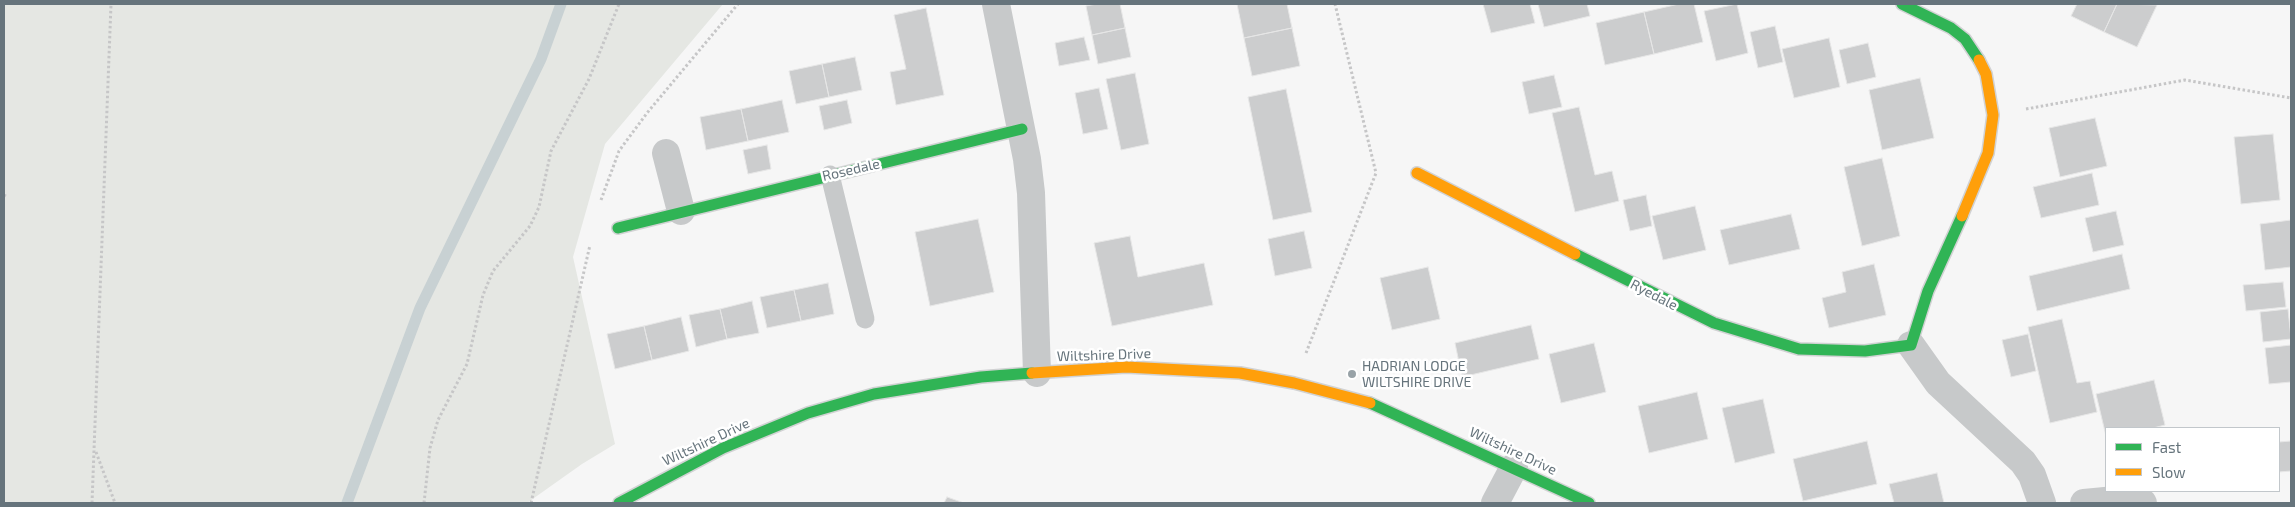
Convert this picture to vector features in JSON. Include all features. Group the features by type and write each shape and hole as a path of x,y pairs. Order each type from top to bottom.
{"street":[{"path":"996,4 1022,130 1030,193 1037,373"},
{"path":"1902,4 1951,28 1965,39 1977,55 1986,74 1993,115 1988,154 1980,177 1928,291 1911,345 1938,383 2022,462 2032,475 2042,503"},
{"name":"Rosedale","path":"618,228 681,211 1022,130"},
{"path":"666,153 681,211"},
{"name":"Ryedale","path":"1417,173 1690,313 1714,323 1799,349 1866,351 1911,345"},
{"name":"Wiltshire Drive","path":"619,503 723,448 808,413 874,394 920,386 1037,373 1126,367 1240,373 1294,383 1366,401 1514,467 1589,503"},
{"path":"1495,503 1514,467"},
{"path":"2084,503 2126,499 2143,503"}],"lane":[{"path":"830,175 865,320"}],"path":[{"path":"92,503 111,4"},
{"path":"424,503 430,448 438,420 467,364 483,295 493,271 530,226 539,207 551,151 589,79 620,4"},
{"path":"1294,383 1376,173 1335,4"},
{"path":"1993,115 2185,80 2291,98"},
{"path":"95,450 115,503"}],"shaded area":[{"path":"4,4 723,4 605,144 573,257 615,444 582,464 527,503 4,503"}],"building":[{"path":"1120,4 1125,28 1092,35 1086,6"},
{"path":"1237,4 1287,4 1292,28 1244,38"},
{"path":"1483,4 1530,4 1535,23 1491,33"},
{"path":"1538,4 1587,4 1590,16 1544,27"},
{"path":"1679,4 1694,4 1703,42 1654,54 1644,12"},
{"path":"1737,4 1748,53 1716,61 1704,11"},
{"path":"2077,4 2117,4 2104,32 2071,16"},
{"path":"2117,4 2157,5 2137,47 2104,32"},
{"path":"926,8 944,95 896,105 890,72 906,69 894,15"},
{"path":"1644,12 1654,54 1605,65 1596,23"},
{"path":"1775,26 1783,62 1758,68 1750,32"},
{"path":"1125,28 1131,57 1098,64 1092,35"},
{"path":"1292,28 1300,66 1252,76 1244,38"},
{"path":"1084,37 1090,60 1059,66 1055,43"},
{"path":"1829,38 1840,87 1794,98 1782,49"},
{"path":"1868,43 1876,77 1847,84 1839,50"},
{"path":"855,57 862,90 829,97 822,64"},
{"path":"822,64 829,97 796,104 789,71"},
{"path":"1135,73 1149,144 1121,150 1106,79"},
{"path":"1554,75 1562,107 1529,114 1522,82"},
{"path":"1920,78 1934,138 1882,150 1869,90"},
{"path":"1099,88 1108,129 1083,134 1075,93"},
{"path":"1286,89 1312,212 1273,220 1248,97"},
{"path":"782,100 789,132 748,141 741,109"},
{"path":"847,100 852,123 824,130 819,106"},
{"path":"1579,107 1595,175 1612,171 1619,201 1575,212 1552,113"},
{"path":"741,109 748,141 706,150 700,117"},
{"path":"2095,118 2107,166 2060,177 2049,128"},
{"path":"2273,134 2280,200 2241,204 2234,137"},
{"path":"767,145 771,169 748,174 743,150"},
{"path":"1882,158 1900,236 1862,246 1844,167"},
{"path":"2092,173 2099,205 2041,218 2033,187"},
{"path":"1646,195 1652,226 1630,231 1623,200"},
{"path":"1695,206 1706,250 1663,260 1652,216"},
{"path":"2116,211 2124,245 2093,252 2085,218"},
{"path":"1791,214 1800,249 1729,265 1720,230"},
{"path":"978,219 994,292 930,306 915,232"},
{"path":"2291,220 2291,267 2265,270 2260,224"},
{"path":"1304,231 1312,268 1275,276 1268,239"},
{"path":"1130,236 1138,277 1204,263 1213,305 1112,326 1094,243"},
{"path":"2122,254 2130,289 2037,311 2029,276"},
{"path":"1874,264 1886,315 1829,328 1822,298 1846,292 1842,272"},
{"path":"1428,267 1440,319 1392,330 1380,278"},
{"path":"2283,282 2286,307 2246,311 2243,285"},
{"path":"828,283 834,314 801,321 794,290"},
{"path":"794,290 801,321 767,328 760,297"},
{"path":"752,301 759,333 727,339 720,309"},
{"path":"720,309 727,339 696,347 689,315"},
{"path":"2288,309 2291,339 2263,342 2260,312"},
{"path":"681,317 689,351 652,360 644,326"},
{"path":"2062,319 2077,383 2090,381 2097,412 2050,423 2028,327"},
{"path":"1531,325 1539,359 1462,377 1455,343"},
{"path":"644,326 652,360 615,369 607,334"},
{"path":"2028,334 2036,371 2011,377 2002,340"},
{"path":"1594,343 1606,392 1561,403 1549,354"},
{"path":"2291,345 2291,382 2269,384 2265,348"},
{"path":"2154,380 2165,425 2157,427 2105,427 2105,432 2096,394"},
{"path":"1697,392 1708,439 1649,453 1638,406"},
{"path":"1763,399 1775,453 1735,463 1722,408"},
{"path":"1867,441 1877,484 1803,501 1793,459"},
{"path":"2291,441 2291,471 2280,472 2280,442"},
{"path":"1937,473 1944,503 1894,503 1889,484"},
{"path":"947,497 964,503 944,503"}],"waterway":[{"path":"347,503 420,308 541,59 561,4"}],"traffic: fast":[{"path":"1902,4 1951,28 1965,39 1979,60"},
{"path":"618,228 1022,129"},
{"path":"1575,254 1714,323 1799,349 1865,351 1911,345 1928,291 1962,216"},
{"path":"619,503 723,448 808,413 874,394 981,377 1032,373"},
{"path":"1370,403 1589,503"}],"traffic: slow":[{"path":"1962,216 1988,153 1993,115 1986,74 1979,60"},
{"path":"1417,173 1575,254"},
{"path":"1032,373 1126,367 1240,373 1294,383 1370,403"}],"place":[{"name":"HADRIAN LODGE WILTSHIRE DRIVE","path":"1352,374"}]}
